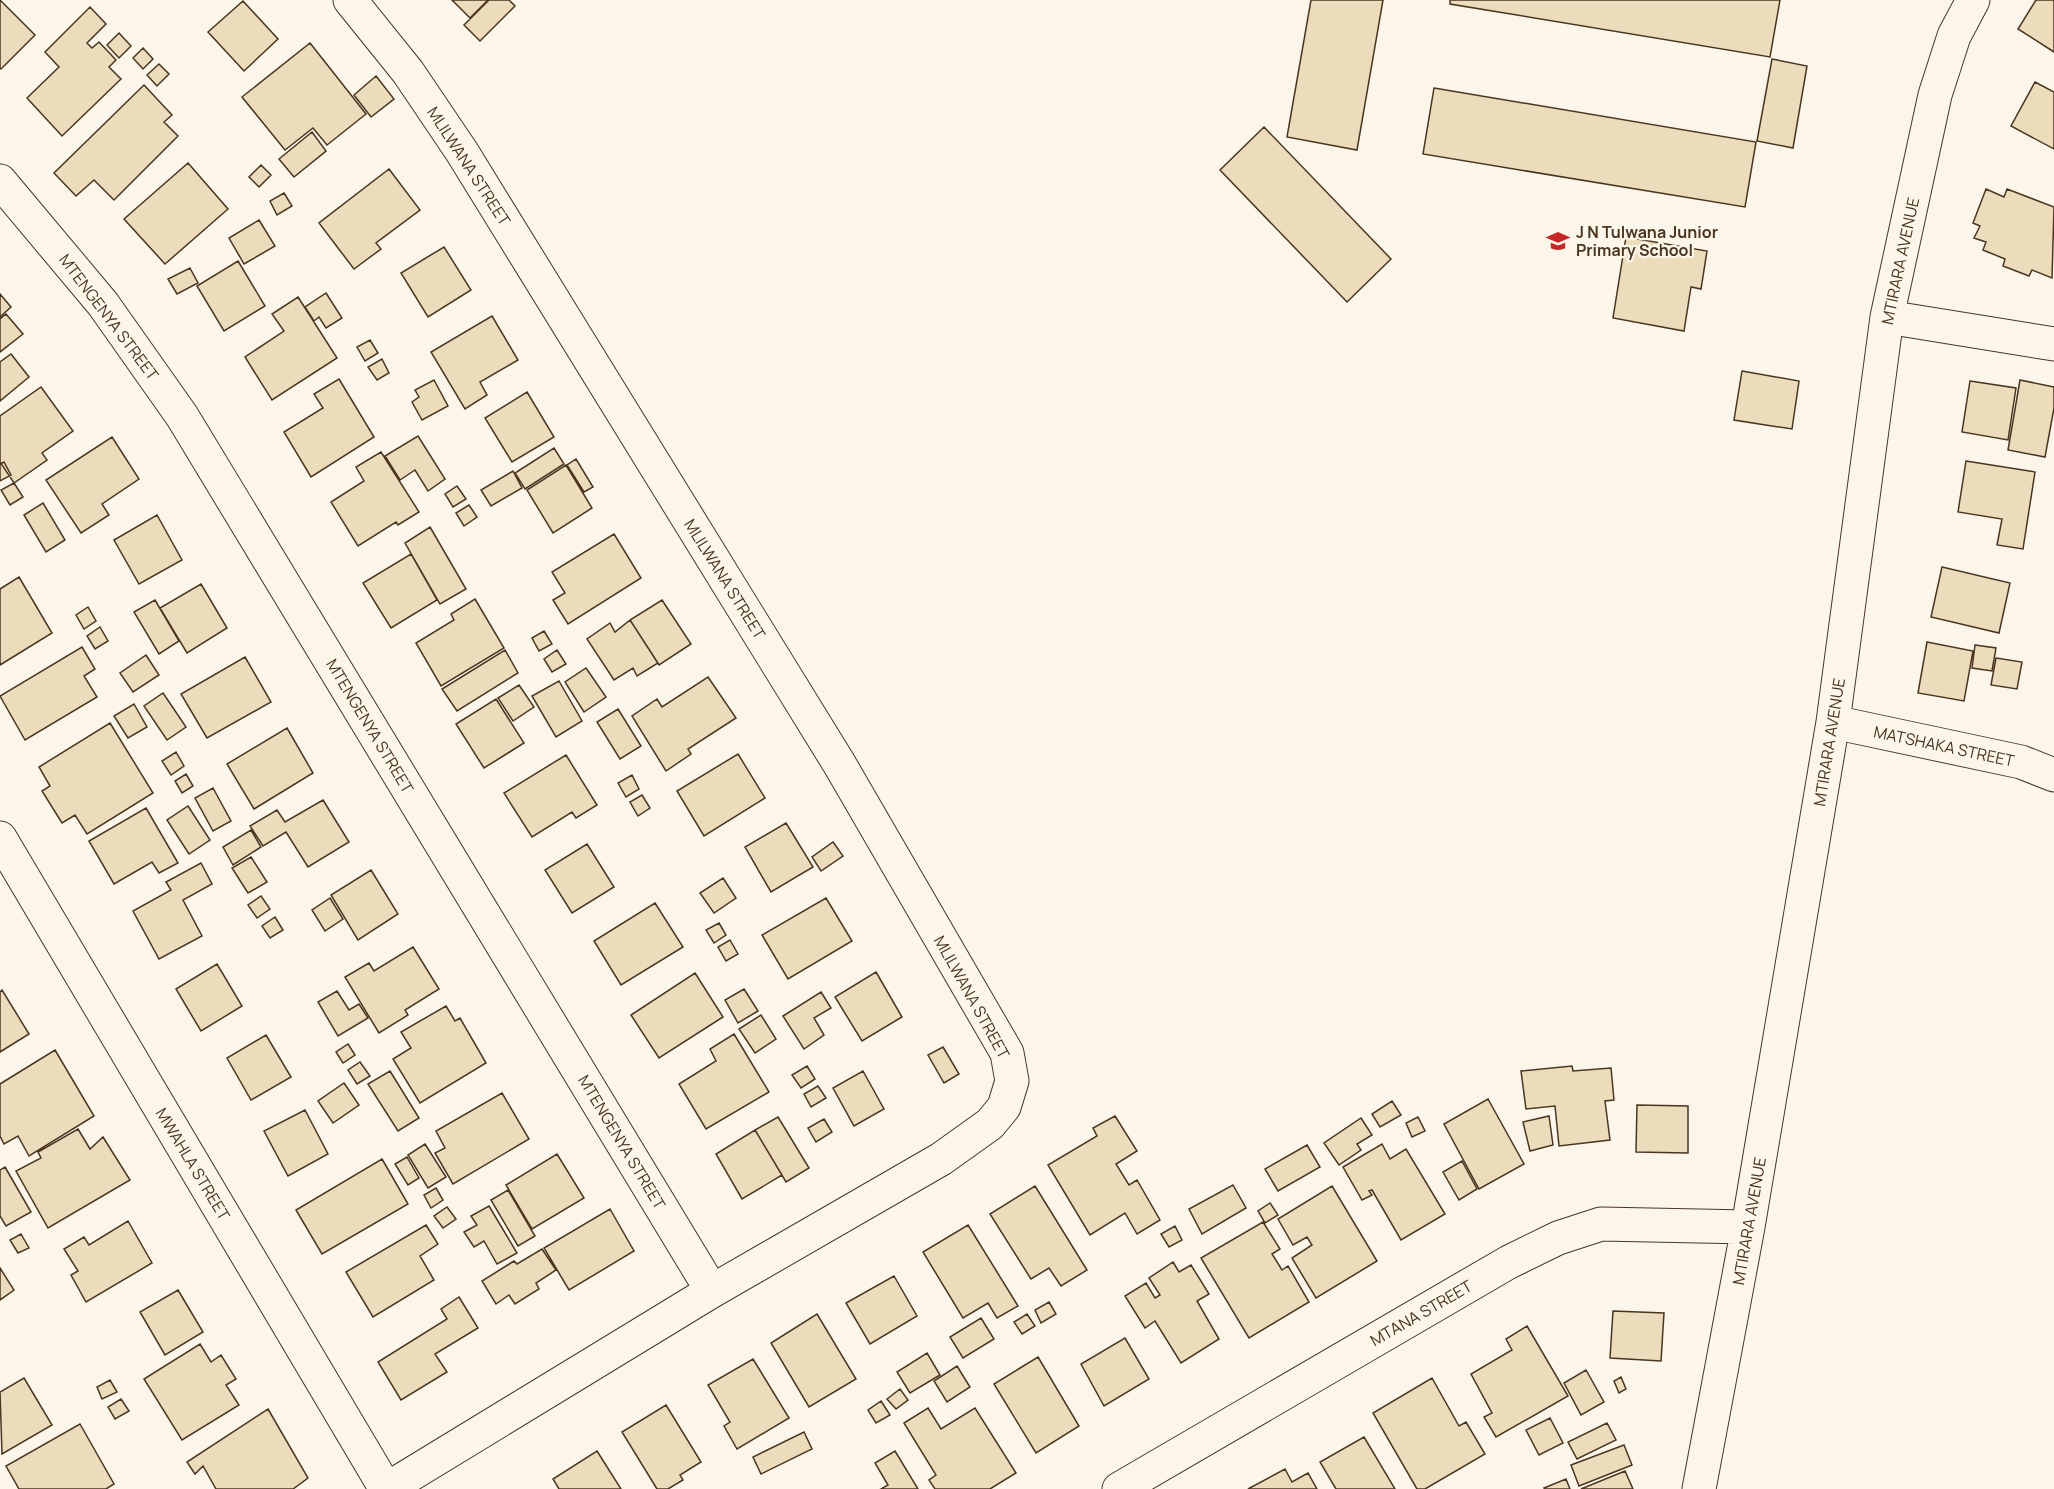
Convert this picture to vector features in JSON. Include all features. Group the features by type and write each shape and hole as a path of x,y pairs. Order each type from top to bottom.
{"street":[{"name":"MLILWANA STREET","path":"350,0 408,72 462,152 840,765 1007,1053 1012,1081 1004,1107 990,1124 941,1159 712,1291 387,1489"},
{"name":"MTIRARA AVENUE","path":"1699,1489 1748,1227 1833,722 1887,317 1935,94 1954,36 1973,0"},
{"name":"MTENGENYA STREET","path":"0,181 103,304 182,416 712,1291"},
{"path":"1887,317 2054,344"},
{"name":"MATSHAKA STREET","path":"1833,722 2021,762 2054,775"},
{"name":"MWAHLA STREET","path":"0,838 387,1489"},
{"name":"MTANA STREET","path":"1119,1489 1509,1262 1558,1238 1601,1224 1748,1227"}],"building":[{"path":"0,0 35,35 1,69 0,68"},
{"path":"452,0 488,0 470,18"},
{"path":"489,0 509,0 515,6 480,41 464,25"},
{"path":"1311,0 1383,0 1357,150 1287,137"},
{"path":"1450,0 1780,0 1770,57 1450,4"},
{"path":"2036,0 2054,0 2054,52 2018,29"},
{"path":"243,1 278,39 244,71 208,32"},
{"path":"90,7 106,24 87,43 92,48 99,42 116,60 109,67 121,79 62,136 27,98 59,67 45,52"},
{"path":"119,33 131,46 119,58 107,45"},
{"path":"310,43 366,114 327,145 313,128 285,150 242,97"},
{"path":"143,48 153,59 143,69 133,58"},
{"path":"1772,59 1807,66 1793,148 1757,141"},
{"path":"159,64 169,74 157,86 147,75"},
{"path":"376,76 394,99 371,117 354,95"},
{"path":"2035,82 2054,92 2054,149 2011,126"},
{"path":"144,85 172,115 164,122 178,136 114,200 94,180 76,196 54,173"},
{"path":"1434,88 1756,142 1745,207 1423,154"},
{"path":"1264,127 1391,259 1347,302 1220,170"},
{"path":"312,132 326,151 294,177 279,159"},
{"path":"188,163 228,209 165,264 124,219"},
{"path":"261,165 271,175 259,187 249,177"},
{"path":"389,169 420,210 376,243 381,249 354,269 319,223"},
{"path":"1986,189 2004,197 2007,189 2054,207 2052,278 2032,270 2029,276 2003,266 2005,259 1983,250 1986,242 1974,238 1980,226 1973,223"},
{"path":"284,193 292,206 277,215 270,201"},
{"path":"259,220 275,246 244,264 229,238"},
{"path":"1626,237 1707,251 1701,289 1691,287 1684,331 1613,318"},
{"path":"444,247 471,290 428,317 401,273"},
{"path":"238,261 265,306 224,331 197,286"},
{"path":"190,268 198,283 177,294 168,279"},
{"path":"326,293 342,318 326,328 319,317 314,321 305,307"},
{"path":"0,294 11,307 0,317"},
{"path":"298,297 337,358 272,400 245,357 284,331 272,314"},
{"path":"6,314 23,334 0,352 0,319"},
{"path":"492,316 518,360 480,382 487,395 465,409 431,352"},
{"path":"370,340 378,353 365,361 357,347"},
{"path":"11,354 29,377 0,401 0,362"},
{"path":"382,359 389,373 377,380 368,367"},
{"path":"1742,371 1799,381 1792,429 1734,420"},
{"path":"339,379 374,437 311,477 284,432 323,408 314,394"},
{"path":"434,380 448,406 422,420 412,402 419,397 415,390"},
{"path":"2020,380 2054,387 2054,408 2045,457 2008,450"},
{"path":"1970,381 2016,388 2008,440 1962,432"},
{"path":"41,387 73,431 42,453 47,460 14,483 0,462 0,416"},
{"path":"527,392 554,437 512,462 485,418"},
{"path":"418,436 445,479 428,491 415,470 400,480 385,456"},
{"path":"112,437 139,479 102,504 109,515 81,533 46,480"},
{"path":"554,448 564,464 525,489 515,473"},
{"path":"381,452 419,512 398,525 396,522 358,546 331,502 364,481 356,467"},
{"path":"576,459 593,487 584,492 567,465"},
{"path":"1966,461 2035,472 2023,549 1997,545 2002,519 1958,512"},
{"path":"4,462 11,475 0,481 0,464"},
{"path":"566,465 592,508 553,533 527,490"},
{"path":"513,471 522,488 491,506 481,490"},
{"path":"14,483 23,497 10,505 1,490"},
{"path":"457,486 466,499 453,507 445,494"},
{"path":"43,503 65,540 46,552 24,515"},
{"path":"469,505 477,517 464,526 456,513"},
{"path":"157,515 182,560 139,584 114,540"},
{"path":"430,527 466,589 440,604 405,543"},
{"path":"614,534 641,578 568,624 553,600 565,593 552,572"},
{"path":"411,554 437,600 391,628 363,583"},
{"path":"1942,567 2010,583 1999,633 1931,617"},
{"path":"19,577 52,633 0,665 0,589"},
{"path":"201,584 227,628 187,653 160,608"},
{"path":"475,599 504,648 441,686 416,643 454,620 451,614"},
{"path":"155,600 179,641 159,654 134,612"},
{"path":"662,600 691,644 659,665 630,620"},
{"path":"88,607 96,621 84,629 76,615"},
{"path":"630,620 658,663 637,676 633,668 614,680 587,639 610,623 615,632"},
{"path":"100,627 108,641 95,649 87,636"},
{"path":"544,631 552,644 539,651 532,638"},
{"path":"1927,642 1973,651 1964,701 1918,693"},
{"path":"1975,645 1996,648 1992,671 1972,668"},
{"path":"82,647 95,669 84,676 97,697 25,740 0,696"},
{"path":"505,650 518,673 457,711 442,689"},
{"path":"557,650 566,664 552,672 544,659"},
{"path":"146,655 159,675 133,692 120,673"},
{"path":"245,657 271,702 207,738 181,694"},
{"path":"1996,658 2022,662 2017,689 1991,685"},
{"path":"586,668 606,697 584,712 565,682"},
{"path":"708,677 736,718 688,749 691,754 666,771 632,716 657,699 662,707"},
{"path":"559,681 582,721 556,737 532,696"},
{"path":"519,685 534,707 513,721 498,698"},
{"path":"163,693 186,727 167,740 144,706"},
{"path":"496,699 524,743 484,768 456,724"},
{"path":"134,704 147,727 128,738 114,716"},
{"path":"618,709 641,746 620,759 597,722"},
{"path":"110,723 153,793 87,834 75,815 62,823 42,791 50,786 39,767"},
{"path":"287,728 313,773 254,809 227,764"},
{"path":"176,752 184,766 171,775 162,761"},
{"path":"738,754 765,798 704,836 677,791"},
{"path":"566,755 597,805 576,818 572,812 532,837 504,793"},
{"path":"186,774 193,786 182,793 175,781"},
{"path":"632,775 639,789 626,797 618,783"},
{"path":"213,788 231,821 213,831 195,798"},
{"path":"642,795 650,808 638,816 630,802"},
{"path":"323,800 349,842 308,867 286,832 263,846 250,826 277,810 285,822"},
{"path":"188,806 210,840 189,854 167,820"},
{"path":"146,808 178,863 159,873 152,862 114,884 89,841"},
{"path":"786,823 813,867 771,892 745,847"},
{"path":"251,830 261,847 233,865 223,847"},
{"path":"833,842 843,856 821,871 812,857"},
{"path":"587,844 614,887 572,913 545,870"},
{"path":"251,857 267,882 248,893 232,868"},
{"path":"201,863 212,884 183,900 202,936 159,959 133,911 171,890 166,882"},
{"path":"371,870 398,914 358,940 331,895"},
{"path":"723,878 736,898 714,913 700,893"},
{"path":"261,896 270,909 257,918 248,905"},
{"path":"330,898 343,919 325,931 312,910"},
{"path":"826,898 852,941 788,979 762,935"},
{"path":"655,903 683,947 621,985 594,941"},
{"path":"275,917 283,930 270,938 262,926"},
{"path":"719,923 726,935 714,943 706,930"},
{"path":"730,940 738,954 726,961 718,947"},
{"path":"413,947 439,989 405,1010 408,1015 379,1033 345,977 369,963 374,971"},
{"path":"217,964 242,1006 201,1031 176,989"},
{"path":"876,972 902,1017 862,1041 835,997"},
{"path":"695,973 723,1017 659,1058 631,1015"},
{"path":"744,989 758,1011 738,1023 725,1000"},
{"path":"2,990 29,1034 0,1052 0,992"},
{"path":"337,991 349,1010 359,1004 368,1018 338,1036 318,1002"},
{"path":"821,992 831,1008 814,1018 824,1035 804,1049 783,1016"},
{"path":"446,1006 455,1021 460,1018 486,1063 420,1103 393,1059 411,1048 401,1032"},
{"path":"761,1015 776,1039 755,1053 739,1029"},
{"path":"734,1034 769,1092 706,1129 679,1084 716,1061 710,1049"},
{"path":"266,1035 291,1077 251,1100 227,1058"},
{"path":"348,1044 355,1055 343,1063 336,1052"},
{"path":"943,1047 959,1074 944,1083 928,1055"},
{"path":"55,1050 94,1116 29,1156 18,1136 4,1144 0,1136 0,1084"},
{"path":"360,1062 370,1076 357,1084 348,1070"},
{"path":"807,1066 815,1079 801,1088 792,1075"},
{"path":"1572,1066 1573,1071 1611,1068 1614,1100 1605,1101 1610,1140 1559,1146 1555,1106 1526,1109 1521,1071"},
{"path":"390,1071 419,1118 398,1131 368,1084"},
{"path":"863,1071 884,1109 854,1126 833,1088"},
{"path":"344,1083 359,1105 333,1123 318,1101"},
{"path":"818,1086 826,1098 811,1107 804,1094"},
{"path":"502,1093 529,1139 453,1184 435,1153 445,1148 436,1131"},
{"path":"1488,1099 1524,1164 1479,1189 1444,1124"},
{"path":"1392,1101 1401,1115 1380,1127 1372,1114"},
{"path":"1637,1105 1688,1106 1688,1153 1636,1152"},
{"path":"305,1110 328,1154 288,1176 264,1131"},
{"path":"1115,1116 1137,1151 1116,1164 1129,1185 1137,1180 1160,1220 1137,1234 1125,1213 1090,1235 1048,1165 1097,1136 1093,1128"},
{"path":"1549,1116 1553,1145 1530,1151 1523,1122"},
{"path":"778,1117 809,1168 786,1182 755,1130"},
{"path":"1418,1117 1425,1131 1412,1137 1406,1123"},
{"path":"1361,1118 1372,1135 1357,1144 1361,1150 1339,1165 1324,1143"},
{"path":"824,1119 832,1132 816,1142 808,1128"},
{"path":"78,1129 90,1149 103,1137 130,1180 48,1228 16,1171 41,1158 38,1152"},
{"path":"755,1130 782,1175 742,1199 716,1154"},
{"path":"425,1144 446,1177 428,1188 408,1155"},
{"path":"1382,1144 1390,1159 1406,1149 1445,1214 1401,1240 1372,1190 1369,1191 1372,1195 1362,1200 1343,1167"},
{"path":"1307,1145 1320,1167 1278,1191 1265,1169"},
{"path":"557,1154 584,1198 532,1229 506,1185"},
{"path":"407,1157 419,1178 408,1185 395,1164"},
{"path":"382,1159 408,1204 322,1254 296,1210"},
{"path":"1462,1161 1477,1189 1459,1200 1443,1172"},
{"path":"5,1167 31,1212 6,1226 0,1216 0,1170"},
{"path":"1233,1185 1246,1208 1202,1234 1189,1209"},
{"path":"1035,1186 1087,1270 1061,1286 1049,1268 1031,1279 990,1214"},
{"path":"1332,1186 1377,1261 1316,1298 1292,1258 1312,1245 1307,1237 1293,1245 1278,1219"},
{"path":"436,1188 443,1200 431,1208 424,1195"},
{"path":"508,1190 535,1236 518,1246 491,1200"},
{"path":"1270,1203 1278,1215 1265,1223 1258,1211"},
{"path":"489,1206 517,1253 497,1264 484,1241 474,1247 464,1232 477,1225 471,1216"},
{"path":"447,1207 456,1219 443,1228 434,1216"},
{"path":"610,1209 634,1251 569,1290 544,1248"},
{"path":"128,1221 152,1263 86,1302 71,1275 78,1271 64,1249 84,1237 89,1245"},
{"path":"1263,1222 1280,1249 1272,1254 1282,1270 1288,1266 1309,1302 1249,1338 1201,1258"},
{"path":"426,1225 438,1244 420,1256 434,1280 373,1317 346,1272"},
{"path":"968,1225 1018,1306 997,1318 988,1303 963,1318 923,1252"},
{"path":"1175,1226 1182,1240 1169,1247 1161,1234"},
{"path":"21,1234 29,1248 18,1253 10,1240"},
{"path":"542,1249 556,1270 536,1283 539,1289 515,1304 509,1295 496,1304 482,1281 514,1261 517,1264"},
{"path":"1173,1262 1179,1272 1191,1265 1209,1294 1197,1301 1219,1339 1181,1363 1155,1321 1145,1328 1125,1296 1146,1283 1155,1298 1160,1295 1149,1278"},
{"path":"0,1268 14,1290 0,1300"},
{"path":"894,1276 917,1316 870,1344 846,1303"},
{"path":"178,1290 203,1332 165,1355 140,1312"},
{"path":"459,1297 478,1328 435,1354 447,1372 401,1400 378,1362 447,1319 441,1309"},
{"path":"1049,1302 1056,1314 1041,1323 1035,1310"},
{"path":"1613,1311 1664,1313 1661,1361 1610,1358"},
{"path":"817,1314 856,1379 809,1407 771,1343"},
{"path":"1027,1314 1035,1326 1022,1334 1014,1322"},
{"path":"981,1318 994,1339 963,1358 950,1337"},
{"path":"1527,1326 1568,1396 1496,1437 1484,1417 1492,1413 1471,1374 1512,1350 1506,1339"},
{"path":"1125,1338 1149,1379 1104,1406 1081,1364"},
{"path":"200,1344 211,1362 221,1355 236,1379 226,1385 239,1405 182,1440 144,1379"},
{"path":"927,1353 940,1375 910,1393 897,1372"},
{"path":"1038,1357 1079,1426 1036,1453 994,1384"},
{"path":"753,1359 789,1418 737,1449 724,1426 730,1422 708,1385"},
{"path":"957,1366 970,1387 947,1402 934,1381"},
{"path":"1586,1370 1604,1402 1581,1415 1564,1383"},
{"path":"1621,1377 1626,1389 1619,1393 1614,1381"},
{"path":"24,1378 52,1425 2,1454 0,1392"},
{"path":"1432,1378 1459,1426 1466,1422 1485,1454 1425,1489 1417,1489 1373,1413"},
{"path":"110,1380 117,1392 102,1399 97,1387"},
{"path":"900,1389 908,1400 896,1409 887,1399"},
{"path":"121,1399 129,1411 115,1419 108,1407"},
{"path":"881,1401 890,1415 876,1423 868,1410"},
{"path":"666,1405 701,1462 680,1475 683,1480 668,1489 657,1489 622,1432"},
{"path":"928,1408 941,1429 975,1408 1016,1473 990,1489 935,1489 929,1480 936,1475 904,1423"},
{"path":"268,1409 308,1478 293,1489 216,1489 203,1466 195,1474 187,1462"},
{"path":"1550,1418 1563,1443 1539,1455 1526,1430"},
{"path":"1607,1423 1616,1440 1577,1459 1568,1442"},
{"path":"80,1424 114,1484 106,1489 19,1489 6,1466"},
{"path":"804,1432 812,1449 761,1474 753,1457"},
{"path":"1364,1437 1395,1489 1336,1489 1320,1462"},
{"path":"1624,1445 1632,1465 1579,1486 1571,1465"},
{"path":"597,1451 621,1489 559,1489 553,1479"},
{"path":"895,1451 918,1489 881,1489 888,1485 875,1463"},
{"path":"1285,1469 1292,1482 1308,1473 1317,1489 1248,1489"},
{"path":"1625,1471 1633,1489 1581,1489"},
{"path":"1566,1479 1570,1489 1544,1488"}],"place":[{"name":"J N Tulwana Junior Primary School","path":"1558,241"}]}
